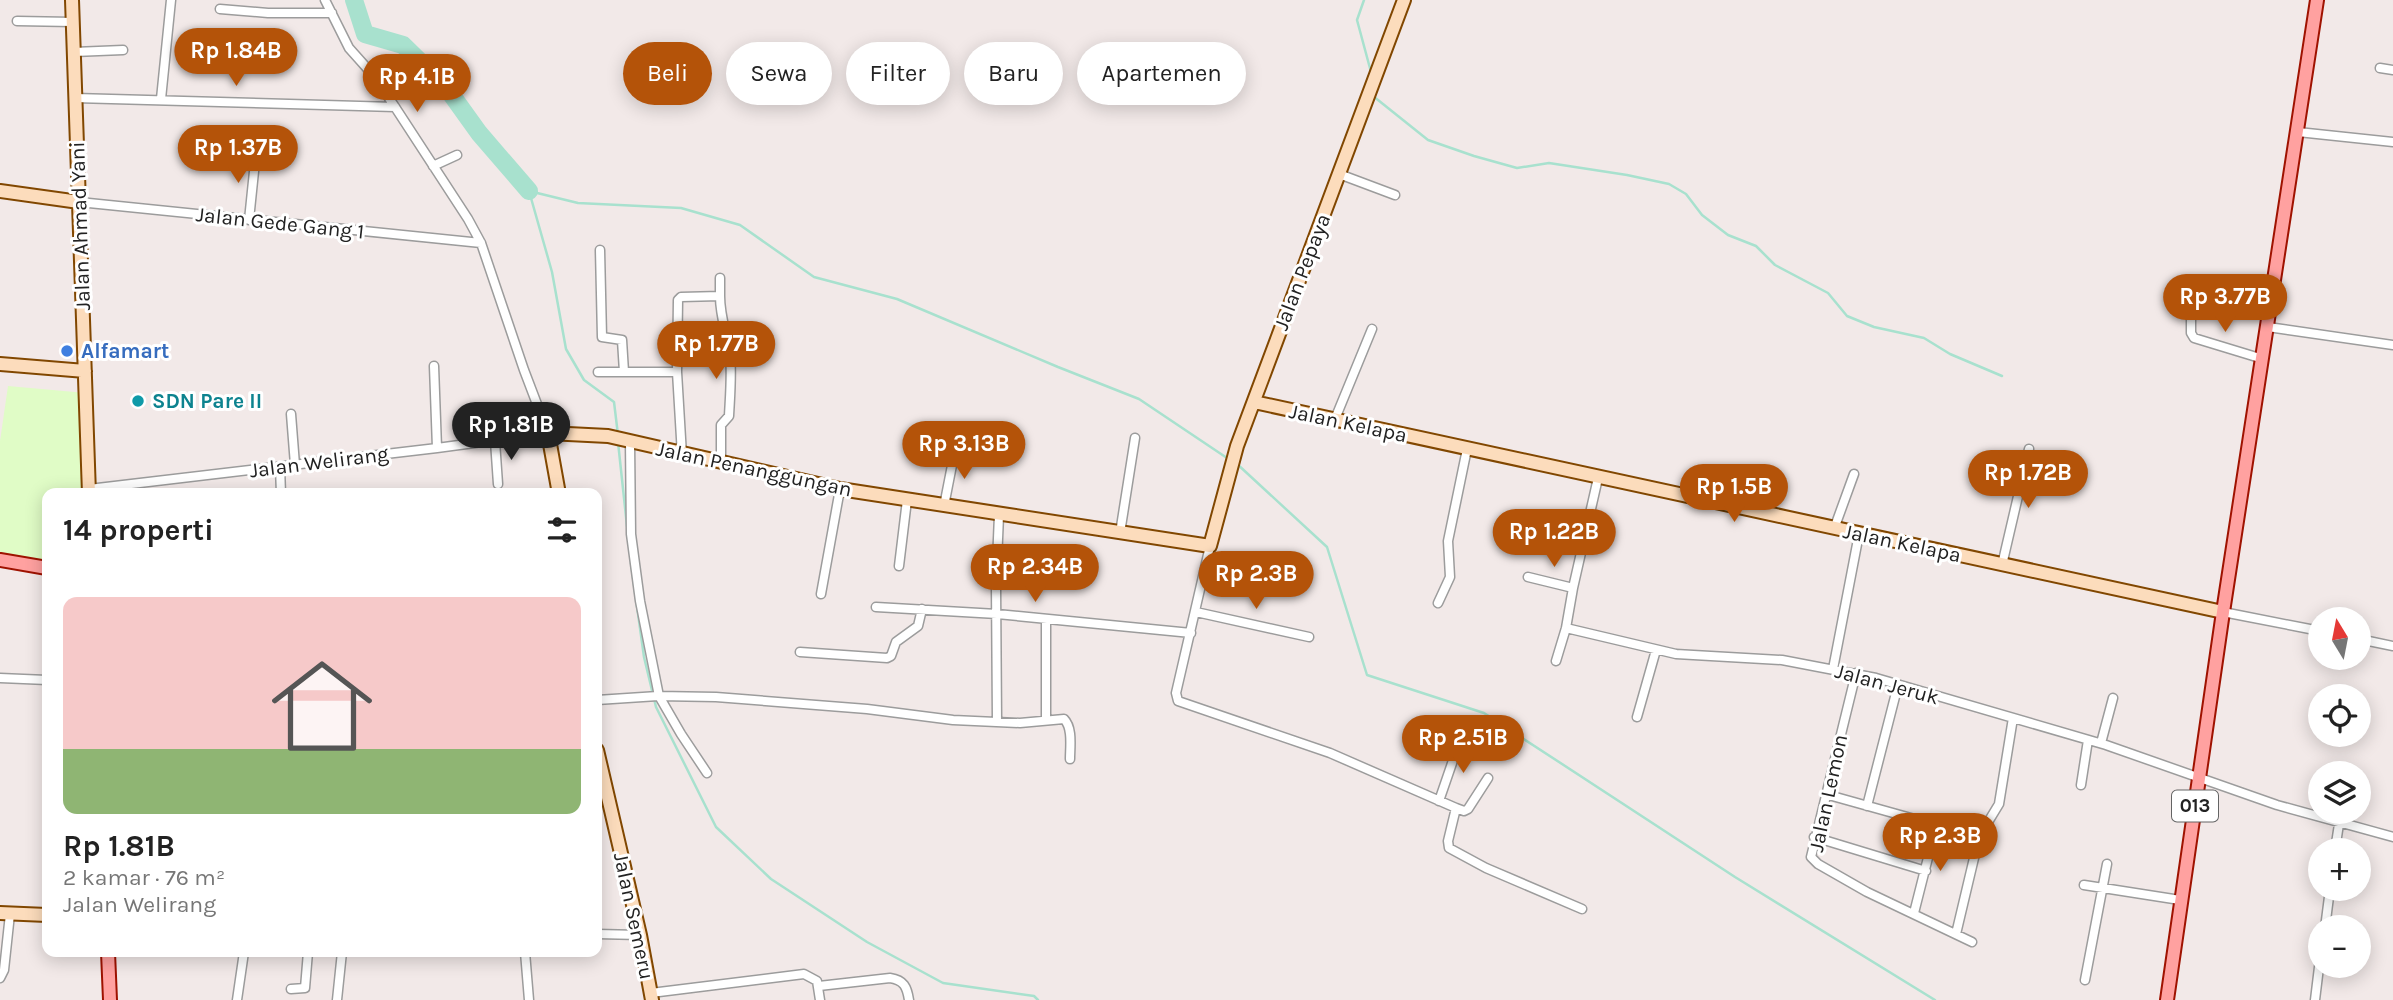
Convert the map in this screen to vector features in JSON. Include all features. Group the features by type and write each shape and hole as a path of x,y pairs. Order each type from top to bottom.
{"main road":[{"name":"013","path":"2167,1000 2223,612 2317,0"},
{"path":"0,560 42,567"},
{"path":"108,957 110,1000"}],"street":[{"name":"Jalan Ahmad Yani","path":"72,0 89,488"},
{"path":"161,99 171,0"},
{"path":"325,0 349,48 374,76 395,107 481,243 548,433 558,488"},
{"name":"Jalan Pepaya","path":"1210,546 1237,446 1404,0"},
{"path":"220,9 268,13 332,13"},
{"path":"17,21 73,22"},
{"path":"74,51 123,50"},
{"path":"2380,68 2393,70"},
{"path":"75,98 395,107"},
{"path":"2298,132 2393,142"},
{"path":"249,220 256,152"},
{"path":"433,166 457,155"},
{"path":"1339,174 1395,195"},
{"path":"0,191 79,202"},
{"name":"Jalan Gede Gang 1","path":"79,202 481,243"},
{"path":"600,250 601,335 604,338 622,340 624,372"},
{"path":"720,278 720,310 730,353 731,375 729,416 721,425 721,463"},
{"path":"682,455 677,373 678,300 681,297 720,296"},
{"path":"2191,306 2191,333 2194,338 2263,359"},
{"path":"2268,327 2393,345"},
{"path":"1335,419 1372,329"},
{"path":"0,364 86,371"},
{"path":"434,366 437,448"},
{"path":"598,372 677,373"},
{"name":"Jalan Kelapa","path":"1254,402 2223,612"},
{"path":"291,414 295,465"},
{"name":"Jalan Penanggungan","path":"548,433 608,436 840,489 1210,546"},
{"name":"Jalan Welirang","path":"113,488 548,433"},
{"path":"1120,533 1135,438"},
{"path":"495,441 498,484"},
{"path":"628,441 631,534 640,601 659,696 707,773"},
{"path":"1438,603 1450,577 1448,541 1467,449"},
{"path":"2002,565 2029,449"},
{"path":"944,506 955,450"},
{"path":"280,467 281,488"},
{"path":"1834,529 1854,474"},
{"path":"1556,661 1566,628 1598,478"},
{"path":"821,594 840,489"},
{"path":"899,566 907,500"},
{"path":"997,722 999,515"},
{"path":"1833,669 1859,534"},
{"path":"1210,546 1176,693 1181,703 1309,745 1464,811 1488,778"},
{"path":"1528,577 1573,588"},
{"path":"876,607 997,614 1191,633"},
{"path":"800,652 887,658 891,656 896,642 919,626 922,610"},
{"path":"1196,612 1309,638"},
{"path":"2223,612 2308,630"},
{"path":"1046,619 1046,720"},
{"name":"Jalan Jeruk","path":"1566,628 1676,654 1782,660 1856,673 2101,743 2308,814"},
{"path":"2371,641 2393,646"},
{"path":"1637,717 1656,650"},
{"name":"Jalan Lemon","path":"1856,673 1810,852 1814,861 1867,892 1972,942"},
{"path":"0,678 42,680"},
{"path":"1867,806 1898,685"},
{"path":"602,700 659,696 747,699 997,722 1064,719 1068,722 1070,759"},
{"path":"2101,743 2113,698"},
{"path":"1955,934 1979,837 1999,804 2013,718"},
{"path":"1438,801 1460,740"},
{"path":"2081,785 2088,740"},
{"name":"Jalan Semeru","path":"602,772 640,935 651,997"},
{"path":"1825,794 1979,837"},
{"path":"1455,808 1449,848 1486,868 1582,909"},
{"path":"2337,838 2339,824"},
{"name":"Jalan Jeruk","path":"2339,824 2393,837"},
{"path":"1914,913 1936,826"},
{"path":"1814,837 1926,870"},
{"path":"2085,980 2107,864"},
{"path":"2084,885 2180,901"},
{"path":"0,978 4,970 5,913 42,915"},
{"path":"602,934 640,935"},
{"path":"237,1000 243,957"},
{"path":"291,989 305,988 308,957"},
{"path":"337,1000 341,957"},
{"path":"525,957 529,1000"},
{"path":"651,997 804,974 814,978 819,985 820,1000"},
{"path":"819,985 890,978 900,980 904,984 909,1000"},
{"path":"2315,1000 2318,978"}],"green space":[{"path":"8,386 86,393 89,488 42,488 42,567 0,560 0,441"}],"waterway":[{"path":"354,0 365,34 403,45 446,87 479,133 529,191"},
{"path":"1364,0 1357,20 1371,72"},
{"path":"1373,96 1428,140 1474,156 1517,168 1549,163 1669,184 1686,194 1702,215 1728,235 1756,246 1775,265 1828,293 1847,316 1874,327 1924,338 1950,354 2002,376"},
{"path":"529,191 578,203 681,208 740,225 814,277 897,299 1139,399 1230,460"},
{"path":"529,191 552,272 566,349 584,380 614,402 618,435"},
{"path":"618,442 627,526"},
{"path":"1236,463 1327,547 1367,675 1484,713 1735,877 1935,1000"},
{"path":"631,563 644,657 656,707 716,827 771,879 867,942 943,983 1034,996 1038,1000"}],"place":[{"name":"Alfamart","path":"67,351"},
{"name":"SDN Pare II","path":"138,401"}]}
